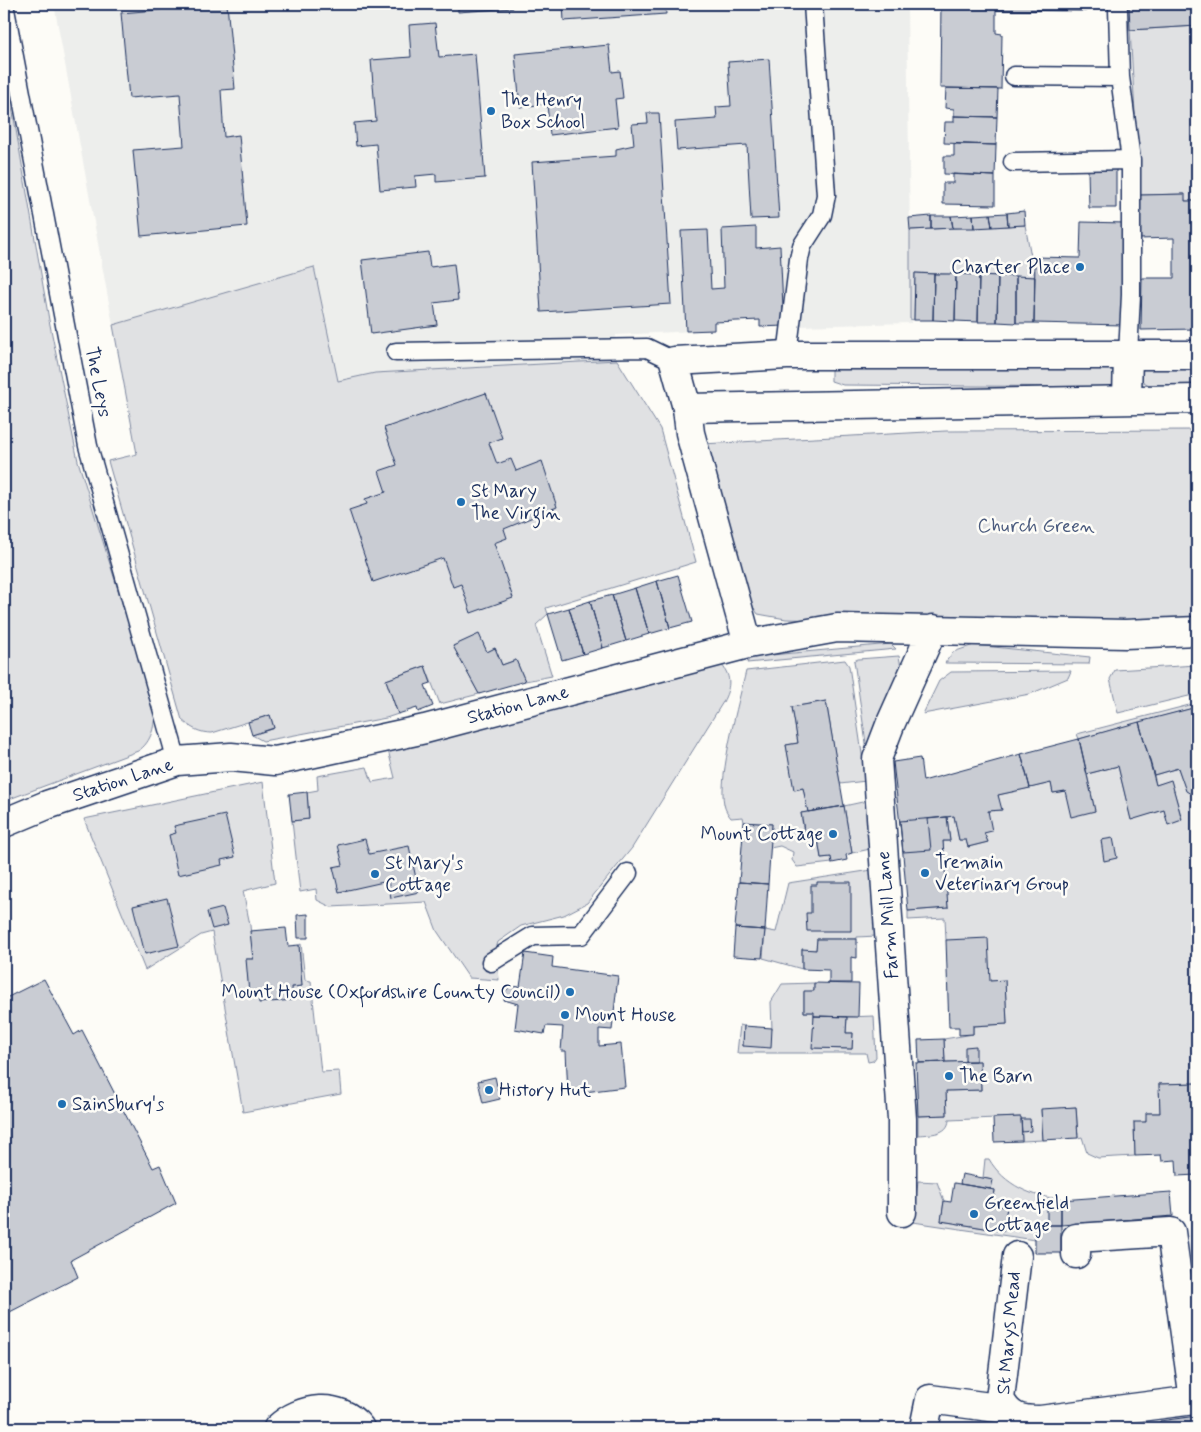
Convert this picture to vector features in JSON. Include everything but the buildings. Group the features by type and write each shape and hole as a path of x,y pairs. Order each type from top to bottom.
{"street":[{"path":"1127,399 1128,354"},
{"path":"1197,355 787,355 674,361 686,408 690,433 748,644 837,628 1125,634 1197,631"},
{"path":"686,408 1127,399 1197,400"},
{"name":"Farm Mill Lane","path":"902,1212 902,1119 877,759 890,725 933,630"},
{"name":"Station Lane","path":"4,823 47,805 178,761 231,757 275,761 310,754 425,730 748,644"},
{"name":"St Marys Mead","path":"924,1428 930,1399 1005,1409 1022,1420 1041,1424 1194,1400 1171,1232 1076,1238 1076,1254"},
{"name":"St Marys Mead","path":"1005,1409 1000,1399 1001,1384 1017,1256"},
{"path":"278,1428 286,1420 303,1412 322,1409 342,1414 360,1428"}],"lane":[{"name":"The Leys","path":"4,4 88,446 178,761"},
{"path":"787,355 802,246 822,215 826,195 813,4"},
{"path":"1118,8 1120,77 1131,160 1131,295 1128,354"},
{"path":"1014,76 1120,77"},
{"path":"1013,162 1131,160"},
{"path":"396,352 647,348 674,361"},
{"path":"491,962 533,936 580,935 628,873"}],"shaded area":[{"name":"The Henry Box School","path":"54,4 907,4 911,323 760,327 760,320 714,322 714,330 616,335 617,360 375,373 338,381 314,267 113,325"}],"green space":[{"path":"1197,26 1197,201 1185,201 1184,194 1140,195 1130,30"},
{"path":"4,61 49,320 78,461 155,709 150,738 138,751 4,801"},
{"path":"1025,225 1035,277 915,273 914,320 910,319 910,230"},
{"path":"314,267 338,381 375,373 617,360 660,429 696,562 546,608 548,614 536,625 552,676 525,681 516,660 502,665 495,648 487,652 479,635 453,646 479,694 440,704 425,666 386,680 398,714 386,718 263,741 252,735 274,728 270,715 212,733 199,731 185,723 182,720 108,461 137,454 113,325"},
{"path":"1197,364 1197,386 1149,385 1140,380 1141,367"},
{"path":"831,367 1112,367 1116,369 1116,383 1109,387 843,385 831,381"},
{"name":"Church Green","path":"1197,430 1197,618 1079,622 824,620 786,619 758,614 741,589 702,444 946,431"},
{"path":"891,644 896,649 747,663 750,657"},
{"path":"974,645 1090,657 1089,664 945,663 953,652"},
{"path":"899,656 901,668 867,750 854,661 858,659"},
{"path":"845,660 849,666 866,781 840,784 826,701 792,707 798,743 786,745 795,790 803,788 808,812 801,813 804,835 817,833 821,858 831,857 832,863 797,867 792,860 793,852 780,846 770,848 772,824 744,822 743,817 731,818 726,810 723,791 724,776 734,719 746,671"},
{"path":"722,665 729,679 723,702 632,848 587,903 564,915 521,926 498,942 496,949 499,980 469,978 437,931 426,902 331,907 317,900 316,889 300,892 292,821 309,819 307,792 318,790 317,776 367,767 372,782 395,778 388,750"},
{"path":"1197,665 1197,694 1118,713 1110,679 1115,670"},
{"path":"1071,671 1068,678 1030,694 923,714 939,681 951,672"},
{"path":"1197,703 1197,707 1079,739 1077,734"},
{"path":"1118,766 1131,819 1164,810 1168,824 1182,819 1171,781 1156,785 1154,775 1178,768 1186,790 1197,797 1197,1083 1159,1084 1160,1113 1147,1113 1146,1122 1134,1123 1135,1156 1098,1158 1087,1153 1082,1137 1078,1138 1076,1107 1041,1110 1043,1140 1022,1141 1020,1117 949,1120 945,1129 938,1133 918,1135 918,1116 947,1115 946,1091 981,1090 980,1061 945,1062 944,1039 973,1034 973,1026 1007,1024 1005,981 990,981 946,940 945,918 908,920 908,911 948,908 943,841 950,841 947,817 954,816 959,840 966,840 968,847 988,842 984,833 988,811 1001,810 998,795 1051,783 1053,793 1065,791 1095,811 1087,774"},
{"path":"263,782 275,883 243,891 250,925 253,959 247,959 249,993 302,986 299,945 301,944 305,980 311,981 321,1072 339,1071 341,1094 243,1112 212,932 201,935 145,970 84,819"},
{"path":"867,801 870,849 852,853 844,806"},
{"path":"872,870 877,936 857,937 857,939 817,939 816,950 802,950 802,969 763,958 765,930 776,932 788,883"},
{"path":"814,983 814,991 804,992 804,1012 814,1012 813,1048 852,1049 853,1033 846,1033 847,1017 874,1016 876,1057 873,1061 868,1062 866,1053 737,1053 740,1025 744,1026 743,1046 772,1030 771,1002 782,984"},
{"path":"985,1159 989,1159 1002,1176 1020,1188 1040,1196 1061,1198 1061,1225 1035,1225 1035,1240 913,1222 918,1181 937,1182 944,1201 941,1221 1003,1231 1007,1207 993,1205 995,1190 991,1189 992,1180 983,1178"}],"place":[{"name":"The Henry Box School","path":"491,111"},
{"name":"Charter Place","path":"1080,267"},
{"name":"St Mary The Virgin","path":"461,502"},
{"name":"Mount Cottage","path":"833,834"},
{"name":"Tremain Veterinary Group","path":"925,873"},
{"name":"St Mary's Cottage","path":"375,874"},
{"name":"Mount House (Oxfordshire County Council)","path":"570,992"},
{"name":"Mount House","path":"565,1015"},
{"name":"The Barn","path":"949,1076"},
{"name":"History Hut","path":"489,1090"},
{"name":"Sainsbury's","path":"62,1104"},
{"name":"Greenfield Cottage","path":"974,1214"}]}
